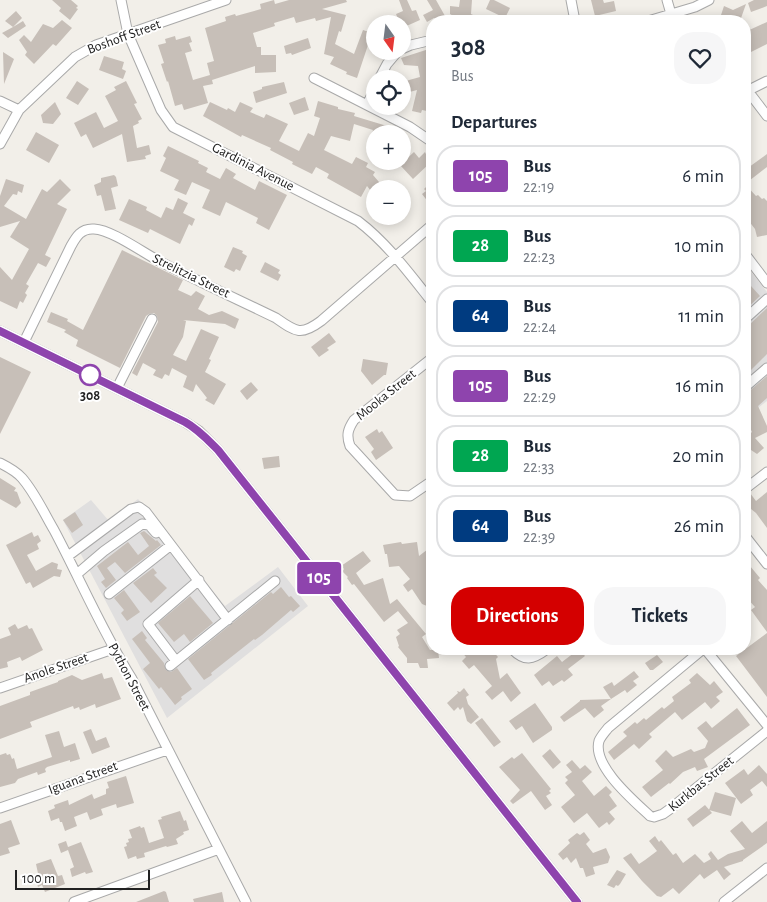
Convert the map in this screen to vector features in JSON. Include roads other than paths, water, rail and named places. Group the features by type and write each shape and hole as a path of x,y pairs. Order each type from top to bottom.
{"street":[{"name":"Gardinia Avenue","path":"121,0 128,34 161,110 172,127 358,221 396,256 426,294"},
{"name":"Boshoff Street","path":"0,144 19,110 75,57 96,45 226,0"},
{"path":"571,0 574,15"},
{"path":"667,0 671,14"},
{"path":"668,15 695,7 710,0"},
{"path":"411,46 426,42"},
{"path":"314,78 366,104"},
{"path":"751,89 767,81"},
{"path":"751,97 767,116"},
{"path":"0,101 19,110"},
{"path":"387,115 426,138"},
{"name":"Strelitzia Street","path":"24,342 76,237 89,229 102,230 160,262 276,318 292,330 299,332 307,330 321,321 396,256"},
{"path":"396,256 426,230"},
{"path":"751,262 767,284"},
{"path":"751,314 767,299"},
{"path":"117,388 152,319"},
{"path":"0,331 190,425 218,450 577,902"},
{"name":"Mooka Street","path":"426,363 354,420 348,428 347,437 350,446 395,496 410,496 426,485"},
{"path":"751,382 767,368"},
{"name":"Python Street","path":"0,463 15,471 31,490 68,556 113,649 132,679 246,902"},
{"path":"751,485 767,472"},
{"path":"68,556 131,509 139,507 146,512 226,622"},
{"path":"76,574 142,524 149,525 169,546"},
{"path":"751,544 767,564"},
{"path":"109,594 169,546"},
{"path":"197,582 148,624 173,663 275,581"},
{"name":"Anole Street","path":"0,688 113,649"},
{"path":"519,655 522,658 538,655"},
{"name":"Kurkbas Street","path":"697,655 608,728 599,740 600,754 613,779 643,810 654,817 670,809 767,730"},
{"path":"709,655 767,725"},
{"name":"Iguana Street","path":"0,808 167,750"},
{"path":"74,902 219,849"},
{"path":"724,902 767,868"}],"place":[{"name":"308","path":"90,375"}]}
